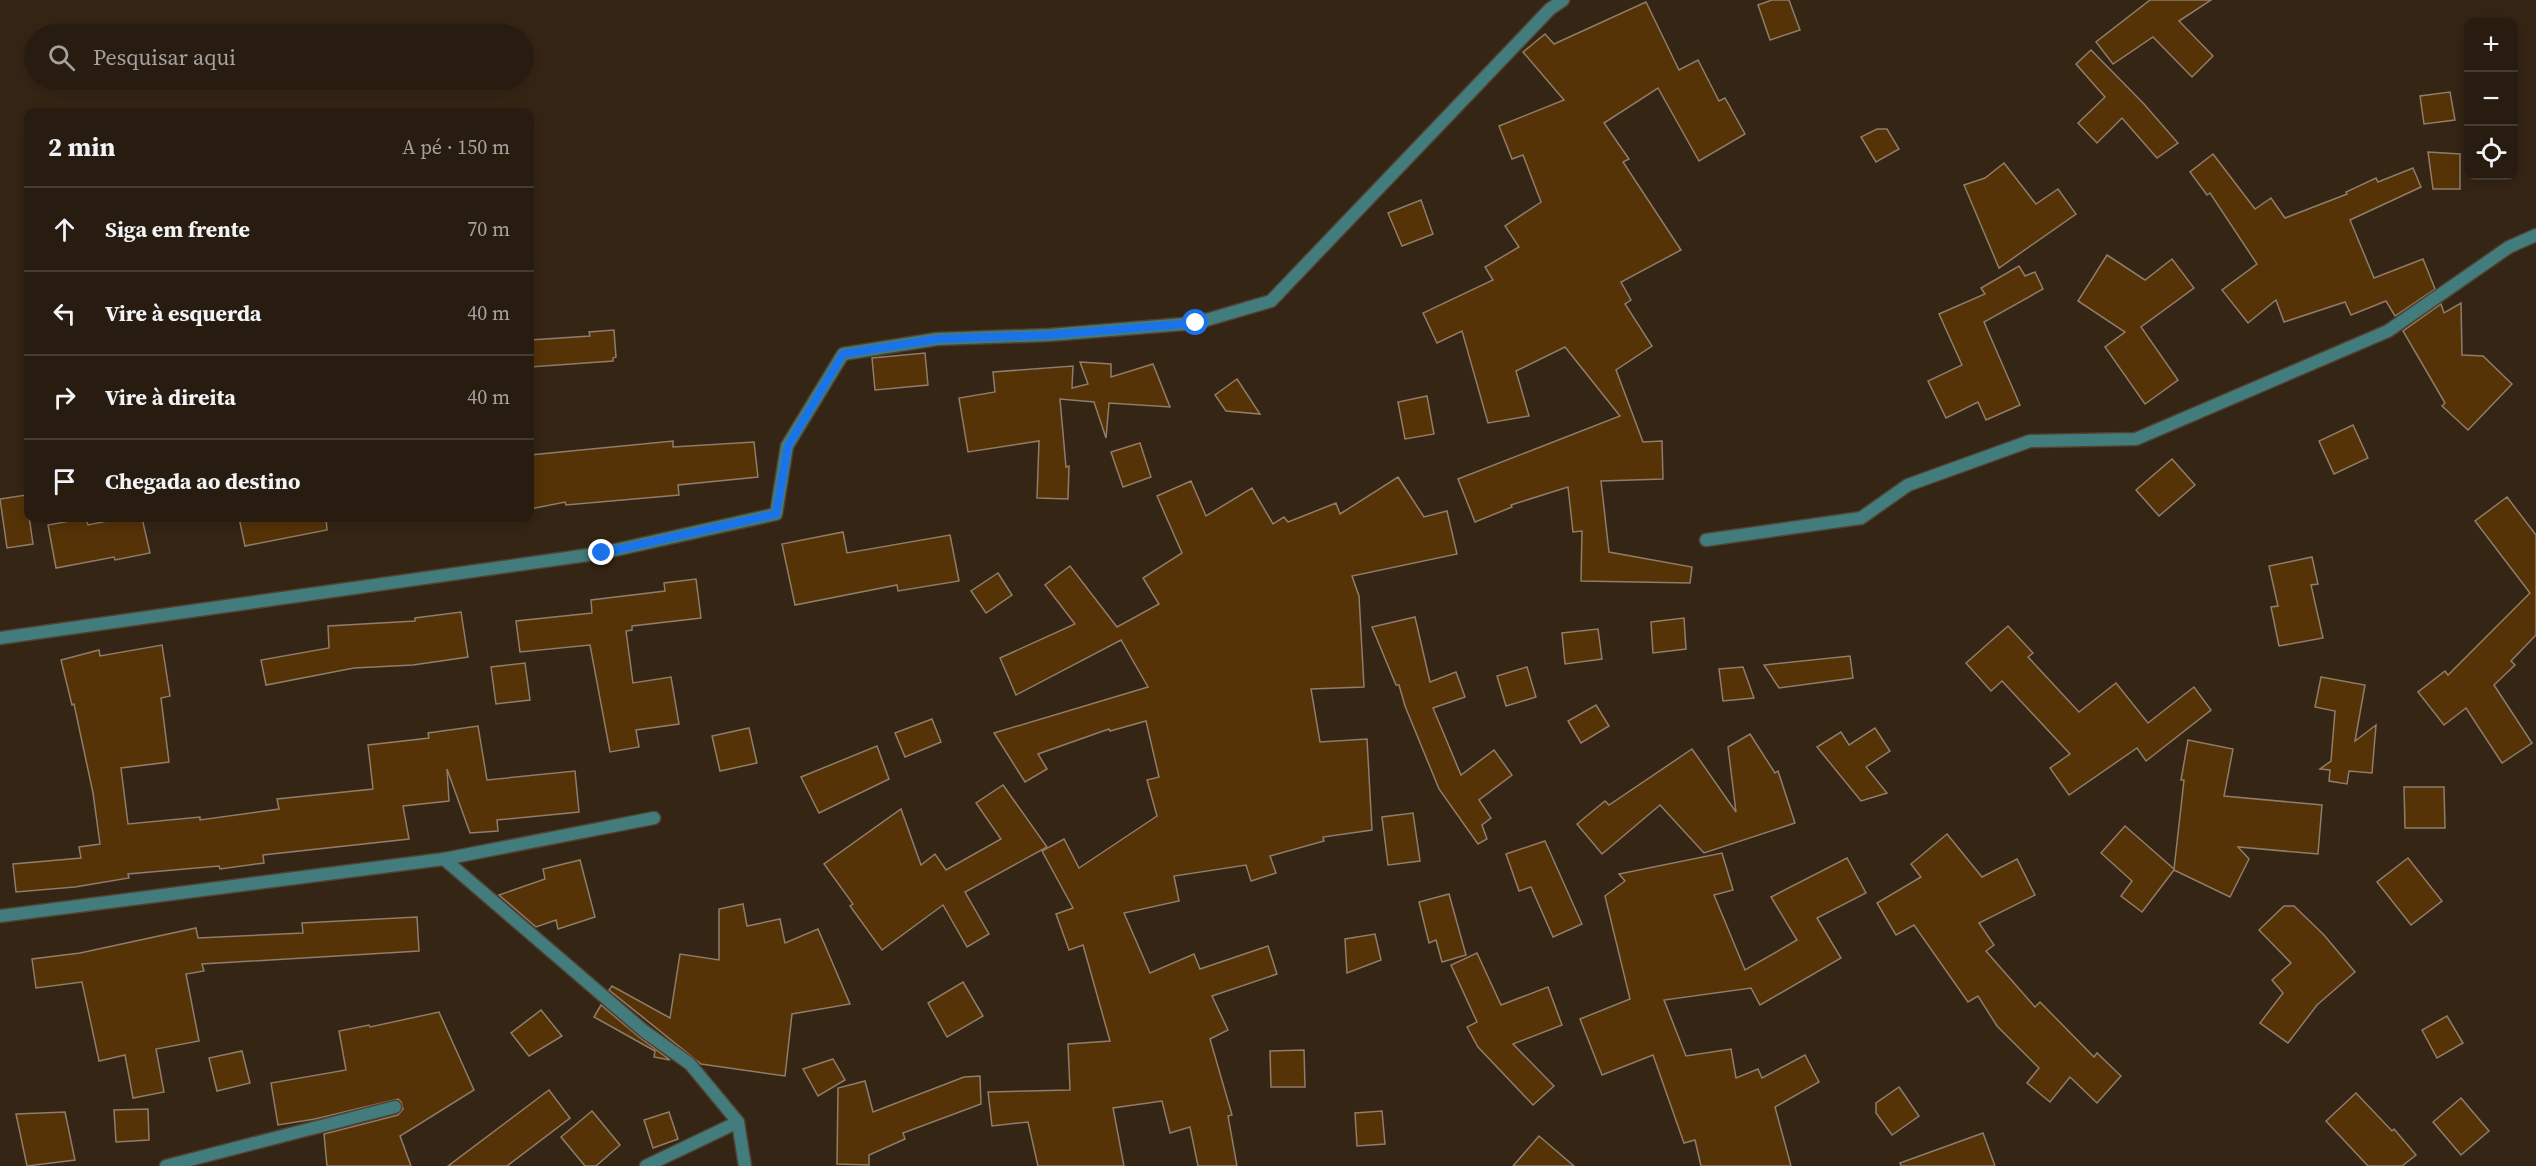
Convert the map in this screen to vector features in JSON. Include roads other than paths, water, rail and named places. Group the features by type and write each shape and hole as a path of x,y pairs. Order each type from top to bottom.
{"street":[{"path":"0,638 602,553 776,514 788,446 843,354 937,339 1049,335 1196,323 1271,302 1550,9 1563,0"},
{"path":"1706,540 1860,518 1908,485 2030,441 2136,439 2388,331 2509,247 2536,235"},
{"path":"0,916 444,860 654,818"},
{"path":"444,860 644,1031 690,1064 738,1122 745,1166"},
{"path":"166,1166 395,1107"},
{"path":"646,1166 738,1122"}]}
